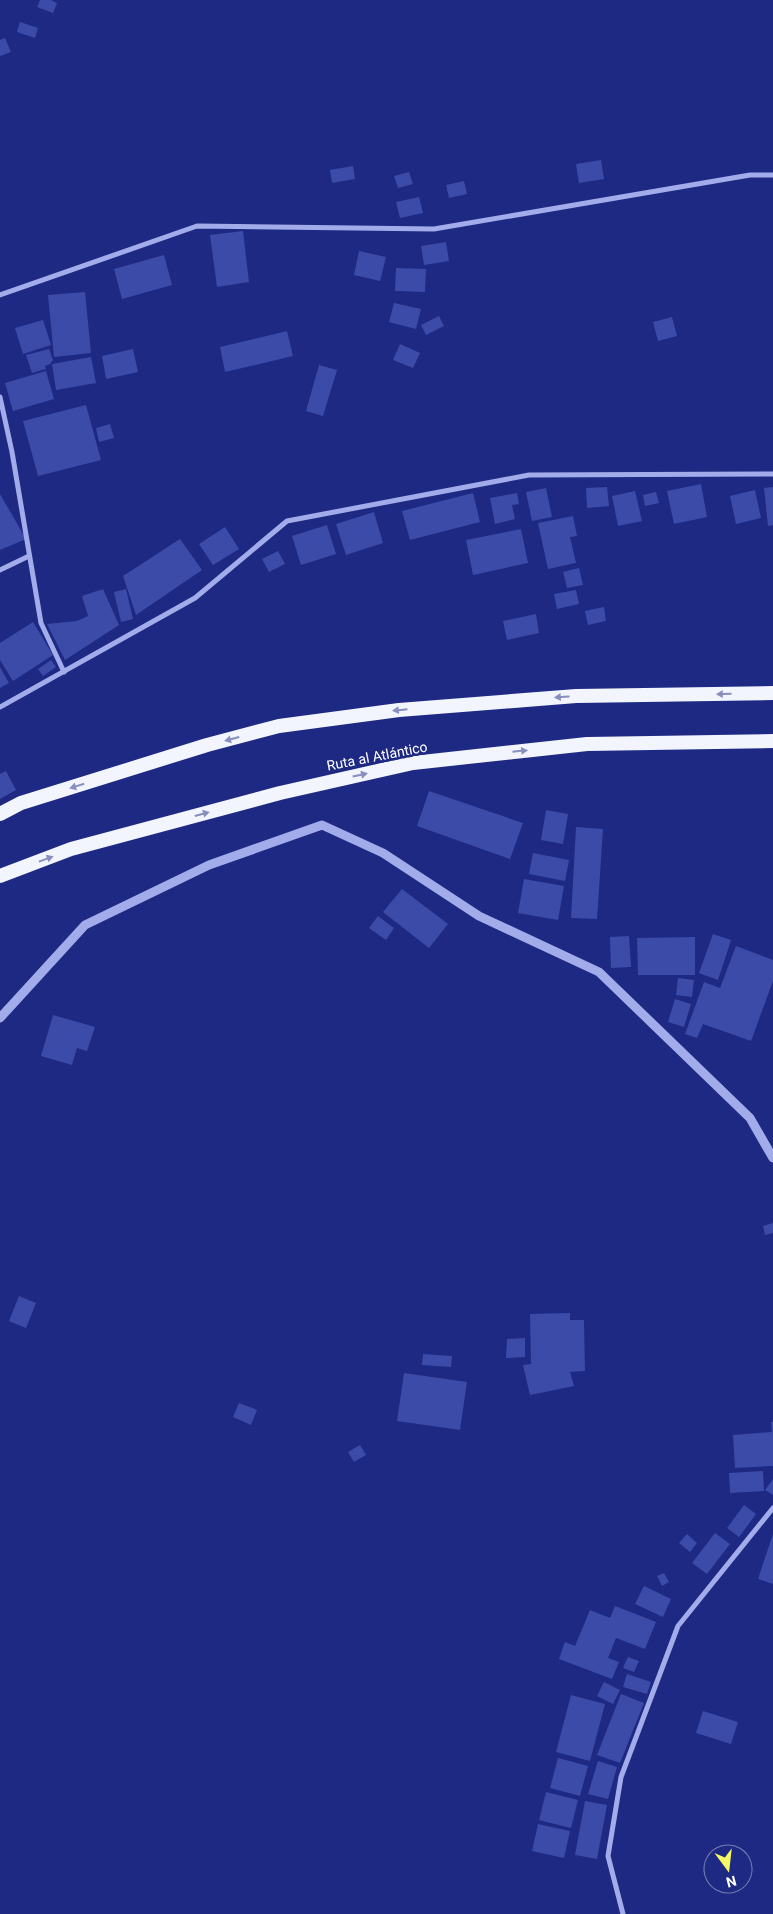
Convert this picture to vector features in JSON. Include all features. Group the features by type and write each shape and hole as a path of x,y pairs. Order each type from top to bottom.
{"highway":[{"path":"0,814 21,803 207,745 279,726 399,710 576,696 773,694"},
{"name":"Ruta al Atlántico","path":"0,876 80,847 280,793 413,764 587,744 773,741"}],"street":[{"path":"0,295 196,226 434,230 750,175 773,175"},
{"path":"0,397 12,452 42,623 64,672"},
{"path":"0,707 195,598 287,521 529,475 773,474"},
{"path":"0,570 29,556"},
{"path":"0,1018 85,925 209,864 322,826 383,853 479,916 599,972 750,1118 773,1158"},
{"path":"623,1914 608,1856 621,1777 678,1626 773,1508"}],"building":[{"path":"40,0 51,0 57,3 53,13 37,7"},
{"path":"20,22 38,28 35,38 17,32"},
{"path":"5,38 11,52 0,56 0,40"},
{"path":"601,160 604,179 579,183 576,164"},
{"path":"353,166 355,179 332,183 330,170"},
{"path":"409,172 413,184 398,188 394,176"},
{"path":"464,181 467,194 449,198 446,185"},
{"path":"419,197 423,213 400,218 396,202"},
{"path":"243,231 249,282 217,287 210,235"},
{"path":"446,242 449,261 424,265 421,246"},
{"path":"359,251 386,257 380,281 354,275"},
{"path":"164,255 172,285 122,299 114,269"},
{"path":"396,268 426,269 425,292 395,291"},
{"path":"85,292 91,353 54,357 48,295"},
{"path":"394,303 421,309 416,329 389,322"},
{"path":"439,316 444,326 426,335 421,325"},
{"path":"672,317 677,336 658,341 653,322"},
{"path":"43,320 51,345 23,354 15,328"},
{"path":"287,331 293,356 225,372 220,347"},
{"path":"400,344 420,353 413,368 393,360"},
{"path":"49,349 53,360 45,366 46,369 32,373 26,355"},
{"path":"133,349 138,372 106,379 102,356"},
{"path":"91,357 96,383 56,390 52,364"},
{"path":"319,365 337,370 323,416 306,411"},
{"path":"46,371 54,399 13,411 5,383"},
{"path":"86,405 101,460 38,476 23,421"},
{"path":"110,424 114,438 99,442 96,428"},
{"path":"701,484 707,517 674,524 667,491"},
{"path":"607,487 609,506 587,508 586,488"},
{"path":"773,487 773,525 768,526 764,488"},
{"path":"546,488 552,517 532,521 526,492"},
{"path":"755,490 761,518 736,524 730,496"},
{"path":"635,491 642,521 618,526 612,496"},
{"path":"656,492 659,503 645,506 643,495"},
{"path":"473,493 480,522 410,540 402,511"},
{"path":"517,493 519,504 512,505 515,519 495,524 490,498"},
{"path":"0,494 26,539 0,550"},
{"path":"374,512 383,543 346,555 336,524"},
{"path":"573,516 577,536 570,537 576,563 548,569 538,523"},
{"path":"327,525 336,554 301,565 292,536"},
{"path":"225,527 239,549 213,565 199,544"},
{"path":"521,529 528,563 473,575 466,540"},
{"path":"180,539 202,570 136,615 123,576"},
{"path":"278,551 285,564 269,572 262,559"},
{"path":"579,568 583,585 567,588 563,572"},
{"path":"103,589 119,625 65,660 47,624 77,621 88,616 82,596"},
{"path":"126,589 133,619 121,622 114,592"},
{"path":"576,590 579,604 557,609 554,594"},
{"path":"604,607 606,621 588,625 585,611"},
{"path":"536,614 539,633 507,640 503,621"},
{"path":"33,622 53,655 13,681 0,660 0,643"},
{"path":"51,660 56,667 43,676 38,669"},
{"path":"0,667 9,683 0,688"},
{"path":"6,771 16,790 0,799 0,774"},
{"path":"429,791 523,823 510,859 417,826"},
{"path":"546,810 568,814 563,844 541,840"},
{"path":"576,827 603,829 597,919 571,918"},
{"path":"533,853 569,860 565,881 529,874"},
{"path":"524,879 564,886 558,920 518,913"},
{"path":"402,889 448,924 429,948 383,912"},
{"path":"378,916 394,928 386,940 369,928"},
{"path":"713,934 731,940 718,980 699,973"},
{"path":"629,936 631,967 611,968 610,937"},
{"path":"695,937 695,975 638,975 637,938"},
{"path":"736,946 773,960 773,981 751,1041 703,1024 697,1038 685,1034 704,982 720,988"},
{"path":"678,978 694,980 692,997 676,995"},
{"path":"675,999 691,1004 684,1027 668,1022"},
{"path":"53,1015 95,1027 87,1051 77,1048 72,1065 41,1056"},
{"path":"773,1223 773,1233 765,1235 763,1226"},
{"path":"19,1296 36,1303 26,1328 9,1321"},
{"path":"570,1313 570,1320 584,1320 585,1371 570,1372 574,1386 530,1395 523,1365 531,1364 530,1314"},
{"path":"525,1338 525,1357 506,1358 507,1339"},
{"path":"423,1354 452,1356 451,1367 422,1365"},
{"path":"404,1373 467,1382 460,1430 397,1421"},
{"path":"239,1403 257,1410 251,1425 233,1417"},
{"path":"771,1422 773,1422 773,1466 735,1468 733,1435 772,1432"},
{"path":"360,1445 366,1455 354,1462 348,1452"},
{"path":"763,1471 764,1491 730,1493 729,1473"},
{"path":"773,1479 773,1495 765,1490"},
{"path":"744,1505 756,1514 739,1537 727,1528"},
{"path":"715,1533 730,1544 707,1574 692,1563"},
{"path":"687,1534 697,1543 690,1552 679,1543"},
{"path":"773,1534 773,1584 758,1579"},
{"path":"664,1573 669,1582 662,1586 657,1576"},
{"path":"644,1586 671,1599 663,1617 635,1604"},
{"path":"615,1606 656,1622 645,1649 616,1638 608,1658 619,1662 612,1679 559,1659 565,1642 575,1646 590,1610 610,1618"},
{"path":"628,1657 639,1661 634,1672 623,1668"},
{"path":"627,1674 651,1682 647,1694 623,1687"},
{"path":"604,1682 620,1690 613,1704 597,1696"},
{"path":"621,1694 644,1703 620,1763 597,1755"},
{"path":"571,1695 605,1704 590,1761 556,1752"},
{"path":"703,1711 738,1722 731,1744 696,1733"},
{"path":"558,1758 588,1766 580,1796 550,1788"},
{"path":"598,1761 617,1767 608,1799 588,1794"},
{"path":"546,1792 578,1800 571,1828 539,1820"},
{"path":"585,1801 607,1805 597,1859 575,1855"},
{"path":"538,1824 570,1831 564,1858 532,1851"}]}
